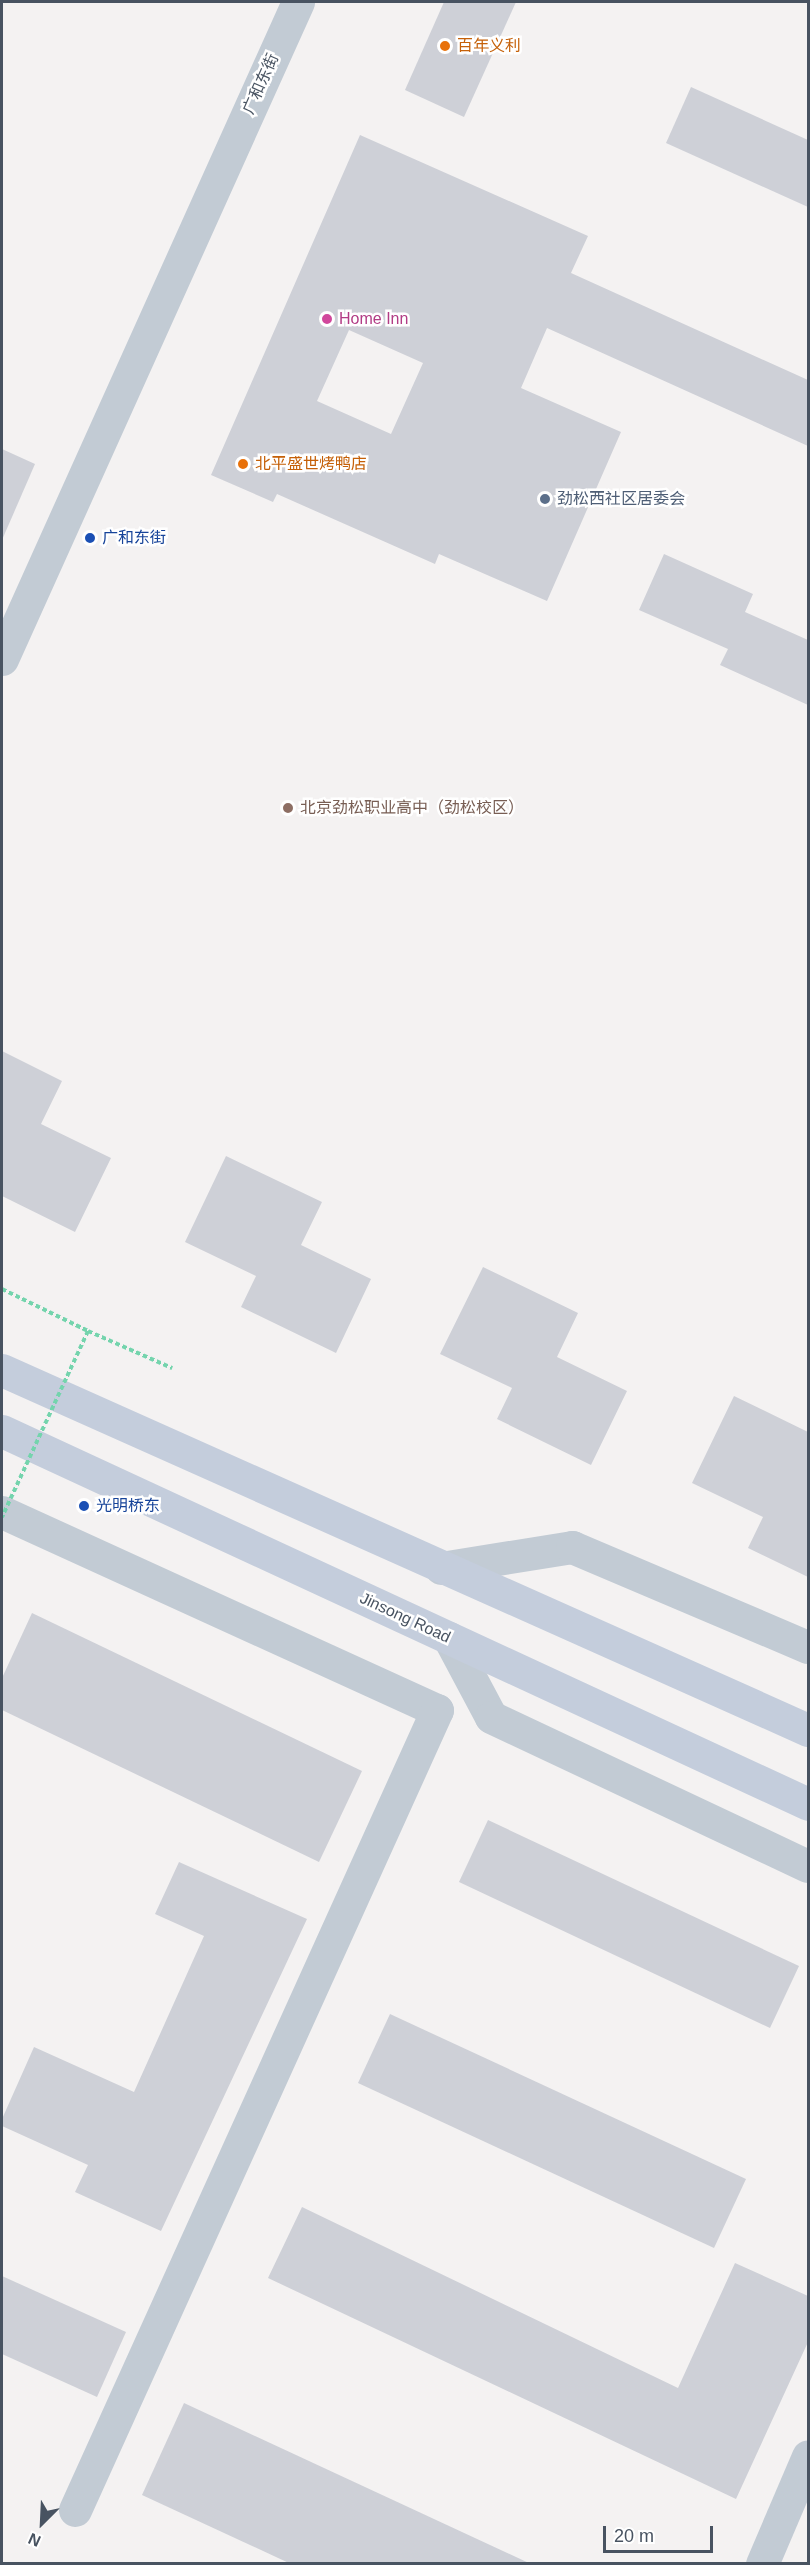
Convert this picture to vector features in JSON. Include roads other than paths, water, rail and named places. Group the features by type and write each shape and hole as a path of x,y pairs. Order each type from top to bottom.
{"main road":[{"path":"2,1370 808,1730"},
{"name":"Jinsong Road","path":"2,1431 808,1804"}],"street":[{"name":"广和东街","path":"2,659 298,2"},
{"path":"2,1512 437,1710 75,2510"},
{"path":"441,1568 572,1547 808,1647"},
{"path":"449,1638 491,1717 808,1866"},
{"path":"762,2564 808,2456"}],"place":[{"name":"百年义利","path":"445,46"},
{"name":"Home Inn","path":"327,319"},
{"name":"北平盛世烤鸭店","path":"243,464"},
{"name":"劲松西社区居委会","path":"545,499"},
{"name":"广和东街","path":"90,538"},
{"name":"北京劲松职业高中（劲松校区）","path":"288,808"},
{"name":"光明桥东","path":"84,1506"}]}
